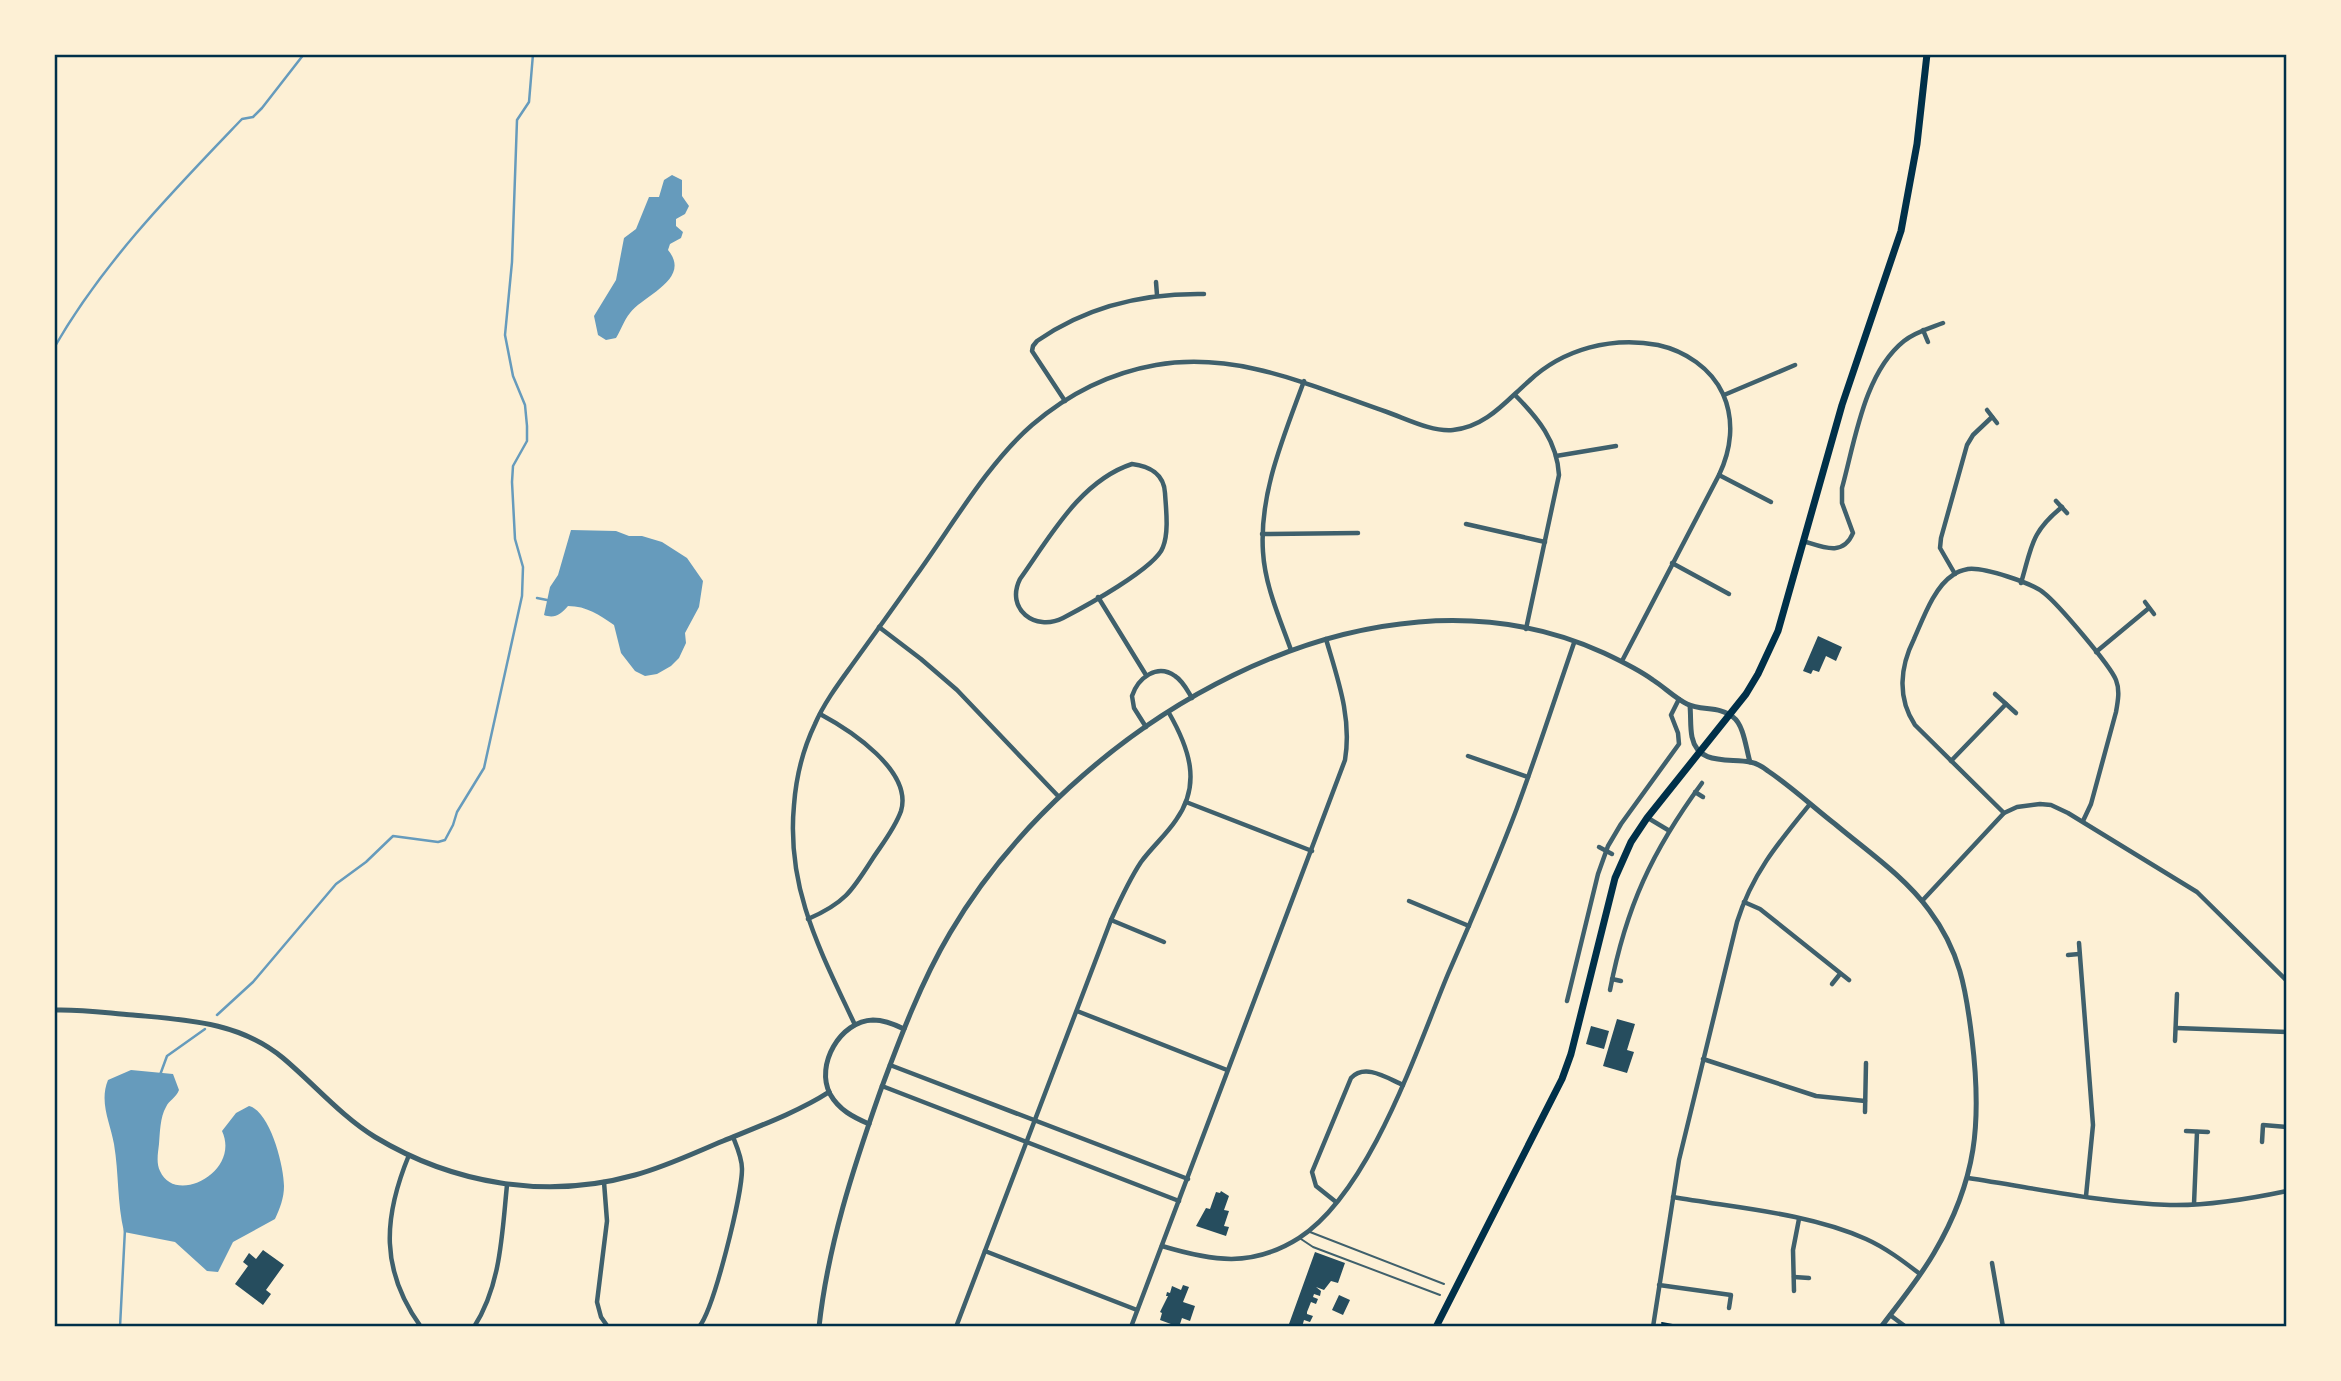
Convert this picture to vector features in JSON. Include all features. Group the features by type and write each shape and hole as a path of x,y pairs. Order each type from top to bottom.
{"main road":[{"path":"1436,1327 1563,1079 1615,878 1631,842 1730,714 1758,674 1772,645 1863,338 1901,231 1917,144 1927,54"}],"street":[{"path":"1156,282 1157,295"},
{"path":"1065,401 1032,351 1033,346 1053,331 1106,306 1157,295 1204,294"},
{"path":"1803,541 1835,549 1850,539 1853,533 1842,503 1842,488 1870,390 1885,361 1895,349 1911,336 1943,323"},
{"path":"1923,330 1928,342"},
{"path":"855,1025 808,919 794,866 793,809 801,765 820,714 993,468 1023,434 1065,401 1097,384 1154,365 1235,364 1268,370 1387,412 1443,430 1454,430 1482,421 1498,411 1542,370 1578,350 1615,342 1630,342 1667,347 1692,358 1714,378 1728,407 1731,434 1725,462 1622,661"},
{"path":"1724,395 1795,365"},
{"path":"1291,650 1269,583 1262,534 1269,483 1304,381"},
{"path":"1515,395 1544,428 1556,456 1558,485 1526,629"},
{"path":"1987,411 1997,423"},
{"path":"1955,574 1940,548 1941,538 1967,445 1973,435 1992,417"},
{"path":"1556,456 1616,446"},
{"path":"1132,464 1144,466 1157,473 1164,485 1164,546 1147,566 1098,597 1055,622 1042,624 1025,615 1017,603 1016,592 1020,579 1044,545 1086,493 1121,468 1132,464"},
{"path":"1719,475 1771,502"},
{"path":"2056,501 2067,513"},
{"path":"2021,583 2037,532 2044,521 2062,507"},
{"path":"1466,524 1545,542"},
{"path":"1262,534 1358,533"},
{"path":"1672,563 1729,594"},
{"path":"2004,813 1922,733 1904,703 1902,682 1905,661 1913,640 1939,590 1955,574 1967,569 2021,583 2045,593 2115,678 2118,697 2097,785 2082,821"},
{"path":"1098,597 1146,675"},
{"path":"2145,602 2154,614"},
{"path":"2096,652 2149,608"},
{"path":"819,1327 830,1255 841,1208 904,1029 950,933 975,894 1026,830 1059,797 1111,751 1192,698 1240,672 1325,639 1367,628 1411,622 1467,621 1526,629 1575,642 1622,661 1690,705 1730,714 1737,720 1750,762"},
{"path":"879,627 957,690 1059,797"},
{"path":"1131,1327 1345,760 1349,734 1348,718 1325,639"},
{"path":"1162,1246 1204,1258 1243,1259 1277,1250 1299,1238 1336,1202 1378,1136 1403,1085 1528,777 1575,642"},
{"path":"1146,727 1134,708 1132,696 1146,675 1163,671 1172,674 1181,681 1192,698"},
{"path":"1996,694 2016,713"},
{"path":"1567,1002 1595,886 1621,824 1679,744 1671,715 1679,699"},
{"path":"1951,761 2006,704"},
{"path":"1690,705 1692,738 1700,752 1718,761 1750,762 1773,775 1879,860 1922,901 1946,936 1963,976 1978,1105 1975,1144 1968,1178 1952,1221 1933,1255 1881,1327"},
{"path":"956,1327 1111,920 1140,863 1186,803 1191,782 1190,757 1183,737 1169,713"},
{"path":"808,919 834,907 852,890 891,831 902,804 900,785 890,769 856,737 820,714"},
{"path":"1468,756 1528,777"},
{"path":"1610,990 1617,951 1634,900 1668,830 1702,783"},
{"path":"1695,792 1703,797"},
{"path":"1186,803 1312,851"},
{"path":"1653,1324 1679,1160 1744,902 1765,861 1810,804"},
{"path":"1922,901 2004,813 2017,807 2040,804 2059,808 2197,892 2287,981"},
{"path":"1647,818 1668,830"},
{"path":"1599,847 1609,852"},
{"path":"1409,901 1469,926"},
{"path":"1744,902 1760,909 1849,980"},
{"path":"1111,920 1164,942"},
{"path":"2079,943 2093,1125 2087,1196"},
{"path":"2068,956 2079,954"},
{"path":"1832,984 1840,974"},
{"path":"1612,979 1621,981"},
{"path":"1562,990 1569,992"},
{"path":"2175,1041 2177,994"},
{"path":"54,1010 85,1010 208,1022 238,1032 282,1058 352,1120 376,1137 437,1168 507,1185 547,1187 604,1182 664,1165 733,1137 828,1092"},
{"path":"1077,1011 1227,1070"},
{"path":"869,1124 843,1110 828,1092 826,1073 832,1048 841,1036 855,1025 866,1021 882,1021 904,1029"},
{"path":"2176,1028 2287,1032"},
{"path":"1703,1059 1816,1096 1865,1101"},
{"path":"1865,1112 1866,1063"},
{"path":"890,1065 1188,1179"},
{"path":"1336,1202 1317,1187 1312,1172 1351,1078 1357,1072 1366,1071 1403,1085"},
{"path":"883,1086 1179,1201"},
{"path":"2262,1142 2263,1125 2287,1126"},
{"path":"2186,1131 2208,1132"},
{"path":"2194,1204 2197,1132"},
{"path":"699,1327 706,1318 716,1286 741,1178 741,1158 733,1137"},
{"path":"409,1155 400,1176 390,1216 390,1251 397,1284 421,1327"},
{"path":"1968,1178 2143,1203 2194,1204 2287,1191"},
{"path":"604,1182 607,1221 597,1309 608,1327"},
{"path":"474,1327 485,1310 494,1285 507,1185"},
{"path":"1673,1197 1825,1224 1867,1240 1920,1274"},
{"path":"1794,1291 1793,1250 1799,1219"},
{"path":"985,1251 1137,1310"},
{"path":"1992,1262 2003,1327"},
{"path":"1794,1277 1809,1278"},
{"path":"1659,1285 1731,1295 1729,1308"},
{"path":"1890,1315 1906,1327"}],"lane":[{"path":"1309,1231 1444,1284"},
{"path":"1299,1238 1313,1247 1440,1295"}],"path":[{"path":"1653,1324 1684,1327"}],"water":[{"path":"672,175 682,180 682,196 689,206 685,214 676,219 676,226 683,232 681,238 670,244 668,250 674,260 674,270 663,286 630,313 616,338 606,340 598,335 594,316 616,280 624,238 636,229 649,197 659,197 664,180"},
{"path":"571,530 616,531 629,536 642,536 662,542 687,558 703,581 699,607 685,633 686,643 679,658 671,666 657,674 645,676 635,671 621,653 614,625 587,609 568,606 558,615 544,615 550,587 558,575"},
{"path":"131,1070 173,1074 179,1090 166,1107 161,1125 158,1165 168,1181 191,1185 204,1180 215,1171 225,1146 222,1131 236,1113 249,1106 257,1110 269,1128 283,1177 284,1190 280,1207 275,1219 233,1242 218,1272 207,1271 175,1242 124,1232 114,1144 105,1096 108,1080"}],"building":[{"path":"1818,636 1842,647 1836,661 1826,656 1819,672 1813,670 1811,674 1803,671"},
{"path":"1617,1019 1635,1024 1627,1050 1634,1052 1627,1073 1603,1066"},
{"path":"1591,1026 1609,1031 1604,1049 1586,1044"},
{"path":"1221,1191 1229,1196 1224,1210 1229,1211 1224,1226 1229,1227 1226,1236 1196,1226 1206,1208 1210,1209 1216,1192"},
{"path":"263,1250 284,1265 266,1290 271,1294 263,1305 235,1284 248,1266 243,1262 249,1253 256,1259"},
{"path":"1315,1252 1345,1263 1338,1283 1331,1281 1324,1290 1316,1287 1321,1291 1320,1296 1314,1294 1313,1297 1318,1299 1316,1304 1311,1302 1307,1312 1313,1316 1310,1322 1304,1320 1302,1327 1297,1327 1289,1324"},
{"path":"1183,1285 1189,1287 1183,1302 1195,1306 1190,1321 1182,1318 1179,1327 1160,1320 1160,1312 1172,1286 1181,1290"},
{"path":"1339,1295 1350,1300 1343,1315 1332,1310"}],"waterway":[{"path":"54,348 73,316 117,256 242,119 253,117 262,108 304,54"},
{"path":"217,1015 253,982 336,884 366,862 393,836 438,842 445,840 457,812 484,768 522,596 523,567 515,539 512,482 513,466 527,441 527,426 525,405 513,376 505,335 512,262 517,120 529,102 533,54"},
{"path":"537,598 547,600"},
{"path":"160,1075 167,1056 205,1029"},
{"path":"120,1327 125,1229"}]}
